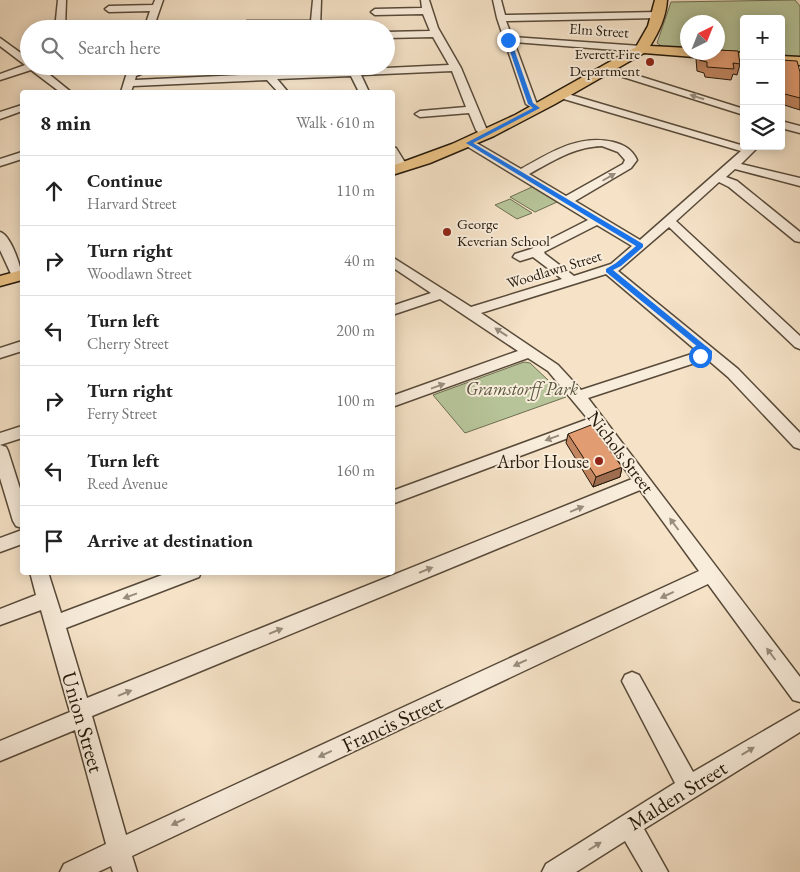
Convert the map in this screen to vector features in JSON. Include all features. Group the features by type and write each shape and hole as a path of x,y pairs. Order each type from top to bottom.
{"main road":[{"path":"398,169 487,135 642,49 658,16 661,0"},
{"name":"Elm Street","path":"642,49 680,51"},
{"name":"Elm Street","path":"725,55 740,57"},
{"path":"785,60 800,61"},
{"path":"0,281 20,275"}],"street":[{"path":"61,20 62,0"},
{"path":"315,20 317,0"},
{"path":"425,0 426,11 434,34 456,68 481,130 487,135"},
{"path":"497,0 501,18 531,104 537,108"},
{"path":"109,9 158,4 152,20"},
{"path":"375,12 426,11"},
{"path":"501,18 658,16"},
{"path":"395,35 434,34"},
{"name":"Elm Street","path":"508,39 642,49"},
{"path":"1,44 20,58"},
{"path":"395,71 456,68"},
{"path":"607,69 740,111"},
{"path":"0,76 20,70"},
{"path":"44,75 63,90"},
{"path":"130,79 191,80 312,75"},
{"path":"356,75 363,90"},
{"path":"270,77 281,90"},
{"path":"191,80 199,90"},
{"path":"561,95 740,145"},
{"path":"0,116 20,109"},
{"path":"420,114 472,110"},
{"path":"785,125 800,130"},
{"path":"785,133 800,130"},
{"path":"468,143 640,246"},
{"path":"520,174 583,143 602,143 617,147 628,153 631,160 627,166 567,201"},
{"name":"Woodlawn Street","path":"470,312 619,265 749,150"},
{"path":"0,163 20,156"},
{"path":"395,156 399,163 398,169"},
{"path":"733,165 800,182"},
{"path":"719,178 734,184 800,238"},
{"path":"537,253 539,247 597,220"},
{"path":"669,221 800,344"},
{"path":"0,236 20,273"},
{"path":"520,258 528,254 537,253 573,281"},
{"name":"Nichols Street","path":"395,264 531,352 558,373 598,421 800,693"},
{"path":"608,270 735,375 800,443"},
{"path":"395,310 443,294"},
{"path":"0,353 20,347"},
{"path":"395,401 531,352"},
{"path":"578,396 709,353"},
{"path":"395,497 598,421"},
{"path":"0,439 20,433"},
{"path":"0,451 20,515"},
{"path":"0,751 81,714 643,482"},
{"path":"0,545 20,538"},
{"name":"Francis Street","path":"72,872 122,861 711,574"},
{"name":"Union Street","path":"40,575 122,861"},
{"path":"55,624 184,575"},
{"path":"0,617 47,599"},
{"path":"632,681 688,787"},
{"name":"Malden Street","path":"554,872 688,787 800,720"},
{"path":"629,826 656,872"}],"green space":[{"path":"795,0 800,6 800,58 785,56 785,15 740,15 740,53 725,52 725,15 680,15 680,48 663,47 657,43 671,2"},
{"path":"532,187 557,202 535,212 510,197"},
{"path":"510,199 532,213 517,219 495,205"},
{"name":"Gramstorff Park","path":"524,362 530,363 566,397 465,433 433,395"}],"building":[{"path":"725,50 738,51 740,64 733,63 734,69 707,67 707,62 699,60 725,60"},
{"path":"785,60 797,61 800,72 800,98 785,94"},
{"path":"591,425 622,467 596,477 568,434"}],"place":[{"name":"Everett Fire Department","path":"650,62"},
{"name":"George Keverian School","path":"447,232"},
{"name":"Arbor House","path":"599,461"}],"route":[{"path":"508,40 531,104 537,108 468,143 640,246 619,265 608,270 709,353 700,356"}]}
